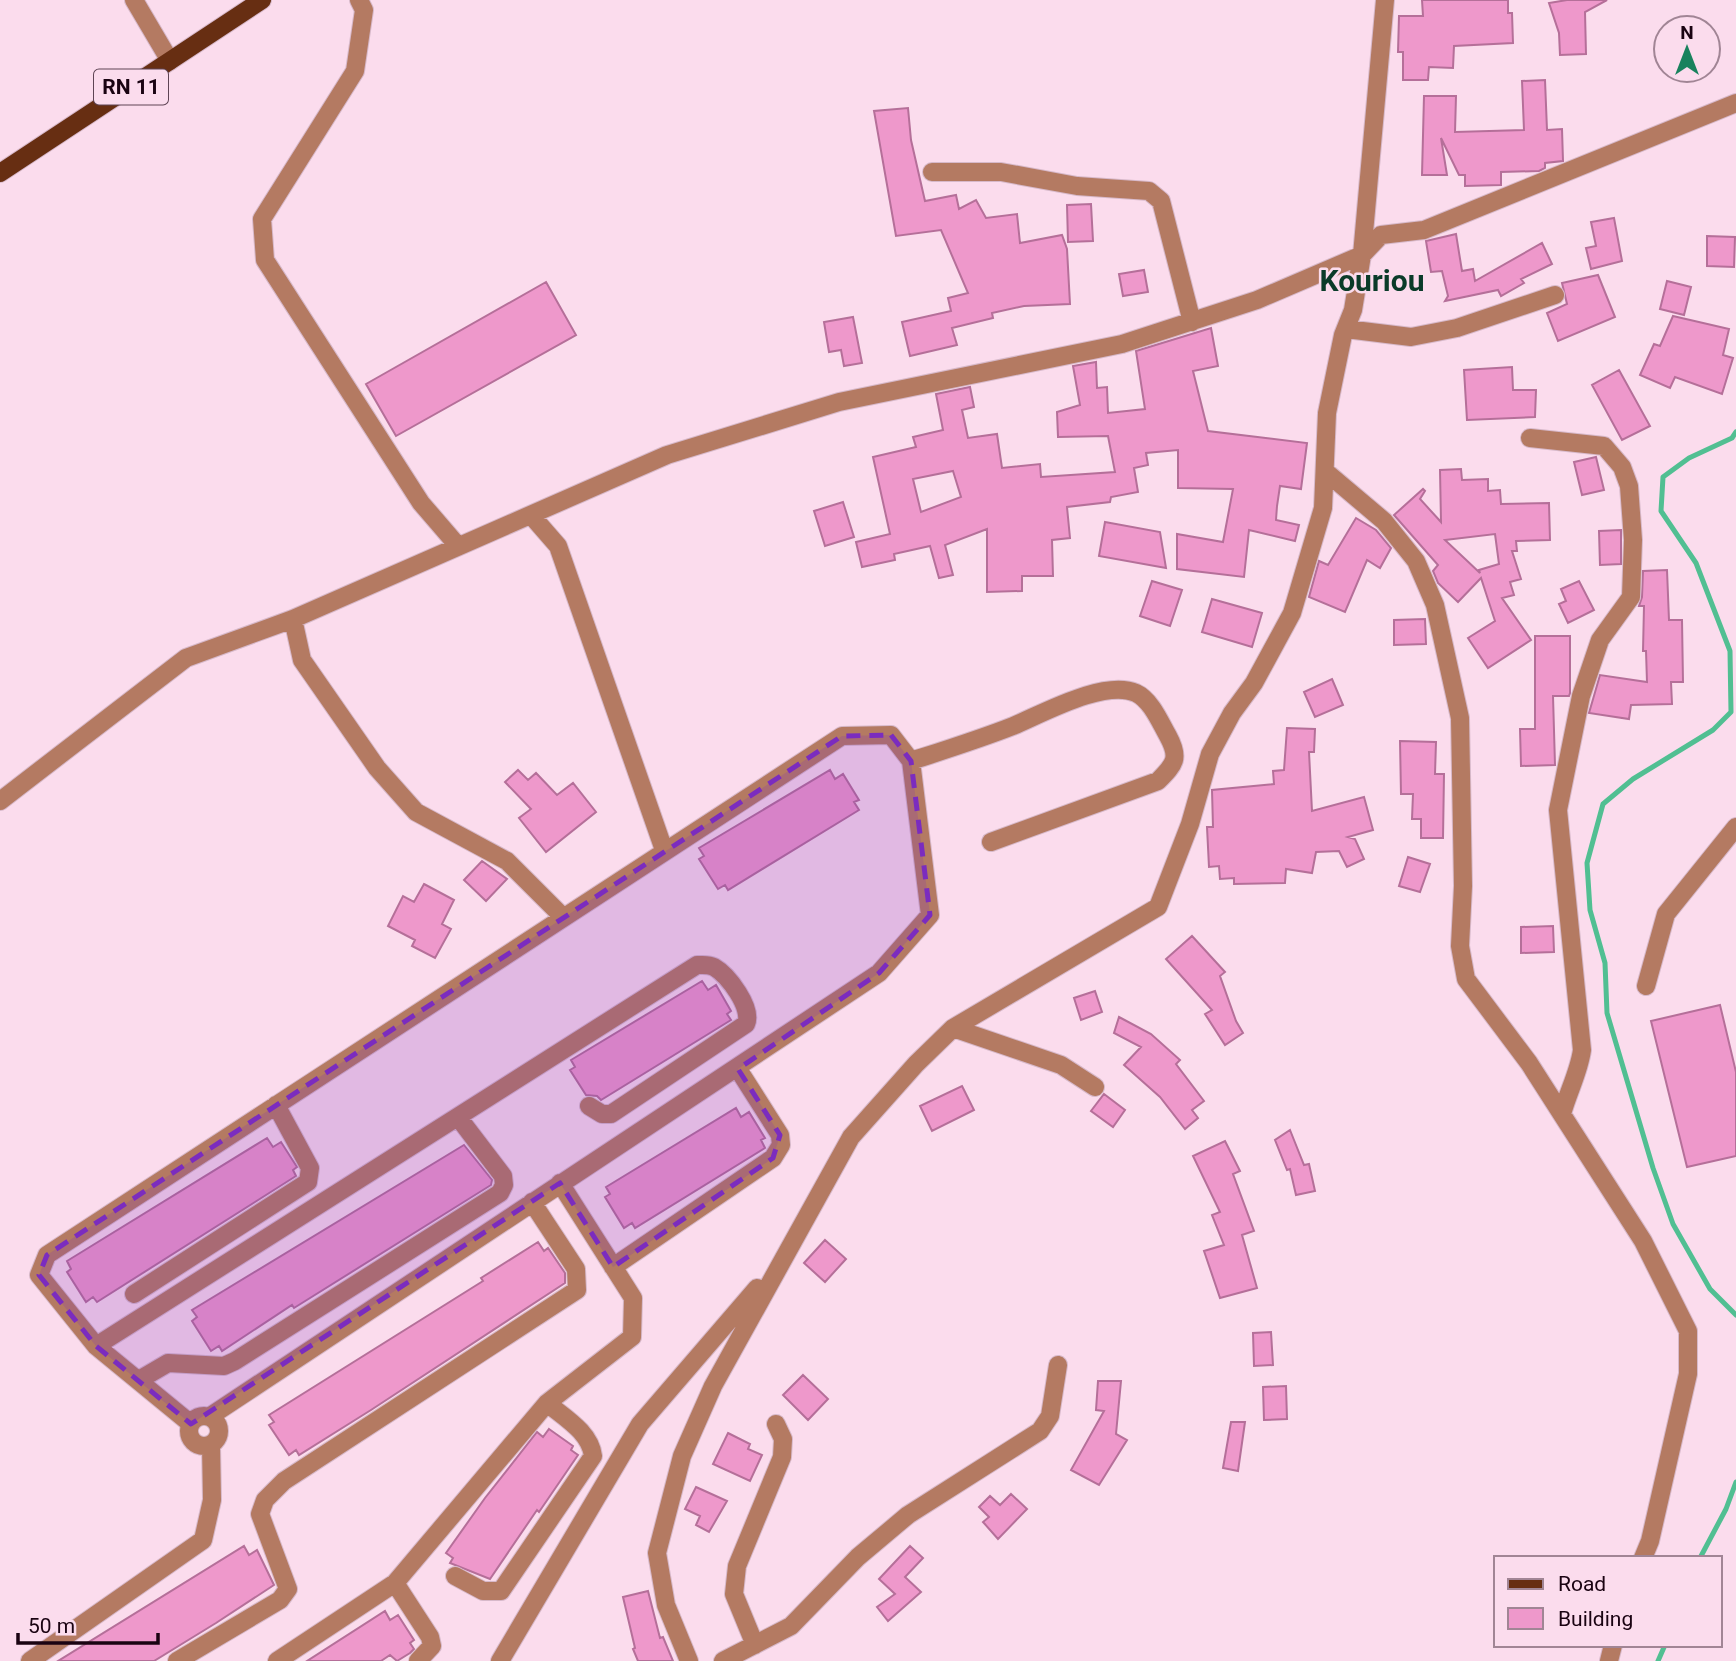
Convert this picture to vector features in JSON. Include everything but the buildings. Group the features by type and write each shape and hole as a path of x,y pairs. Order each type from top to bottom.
{"main road":[{"name":"RN 11","path":"0,173 262,0"}],"street":[{"path":"134,0 170,61"},
{"path":"359,0 364,10 355,71 262,219 265,260 421,503 458,546"},
{"path":"689,1661 666,1605 657,1553 682,1456 713,1386 851,1137 916,1064 953,1028 1158,907 1190,824 1210,754 1232,713 1254,683 1292,613 1323,508 1327,413 1346,329 1353,310 1362,255 1385,0"},
{"path":"0,801 186,658 293,619 667,455 839,402 1122,344 1257,300 1362,255 1381,235 1424,230 1736,103"},
{"path":"932,172 1000,172 1077,186 1149,191 1161,201 1192,321"},
{"path":"1346,329 1411,337 1457,328 1555,296"},
{"path":"1530,438 1604,446 1622,467 1629,486 1633,540 1631,597 1600,640 1581,696 1558,810 1582,1050 1580,1069 1572,1081 1562,1114"},
{"path":"1326,472 1392,531 1416,561 1435,605 1460,718 1463,886 1460,946 1466,979 1529,1063 1643,1241 1688,1331 1688,1374 1650,1541 1644,1556"},
{"path":"531,515 558,546 664,850"},
{"path":"293,619 302,660 377,768 416,812 507,861 563,917"},
{"path":"911,761 1013,726 1071,700 1093,695 1114,691 1136,693 1154,710 1175,750 1174,766 1158,781 990,842"},
{"path":"191,1424 96,1346 39,1275 47,1255 842,736 891,735 911,761 930,915 878,973 738,1069 560,1183 209,1417 198,1417 191,1424 189,1434 194,1442 202,1446 211,1445"},
{"path":"1646,986 1666,914 1736,827"},
{"path":"96,1346 697,965 710,964 722,972 747,1010 746,1024 611,1114 602,1114 589,1106"},
{"path":"953,1028 1061,1065 1095,1087"},
{"path":"613,1267 773,1157 781,1145 780,1135 738,1069"},
{"path":"134,1294 308,1182 310,1168 276,1105"},
{"path":"139,1380 168,1363 224,1366 235,1361 500,1194 504,1185 503,1176 458,1117"},
{"path":"277,1661 395,1583 547,1403 632,1337 633,1298 560,1183"},
{"path":"177,1661 280,1600 288,1589 260,1514 265,1500 284,1480 577,1290 576,1269 532,1202"},
{"path":"500,1661 640,1424 782,1259"},
{"path":"723,1661 791,1626 858,1557 908,1515 1040,1431 1050,1416 1059,1365"},
{"path":"455,1576 483,1591 501,1591 593,1456 591,1444 586,1437 547,1403"},
{"path":"30,1661 203,1540 212,1500 211,1445 219,1433 217,1423 209,1417"},
{"path":"755,1645 733,1584 737,1566 782,1457 783,1439 776,1424"},
{"path":"395,1583 430,1637 432,1646 418,1661"}],"highlighted area":[{"path":"891,735 911,761 930,915 879,973 738,1069 780,1135 773,1158 613,1267 560,1183 191,1424 96,1346 39,1275 47,1255 842,736"}],"waterway":[{"path":"1736,432 1732,438 1689,458 1663,477 1661,511 1696,563 1730,651 1731,712 1713,730 1633,779 1603,804 1587,863 1590,910 1605,963 1607,1013 1653,1168 1673,1224 1710,1289 1736,1315"},
{"path":"1701,1556 1726,1509 1736,1482"},
{"path":"1658,1661 1664,1647"}],"district":[{"name":"Kouriou","path":"1372,280"}]}
